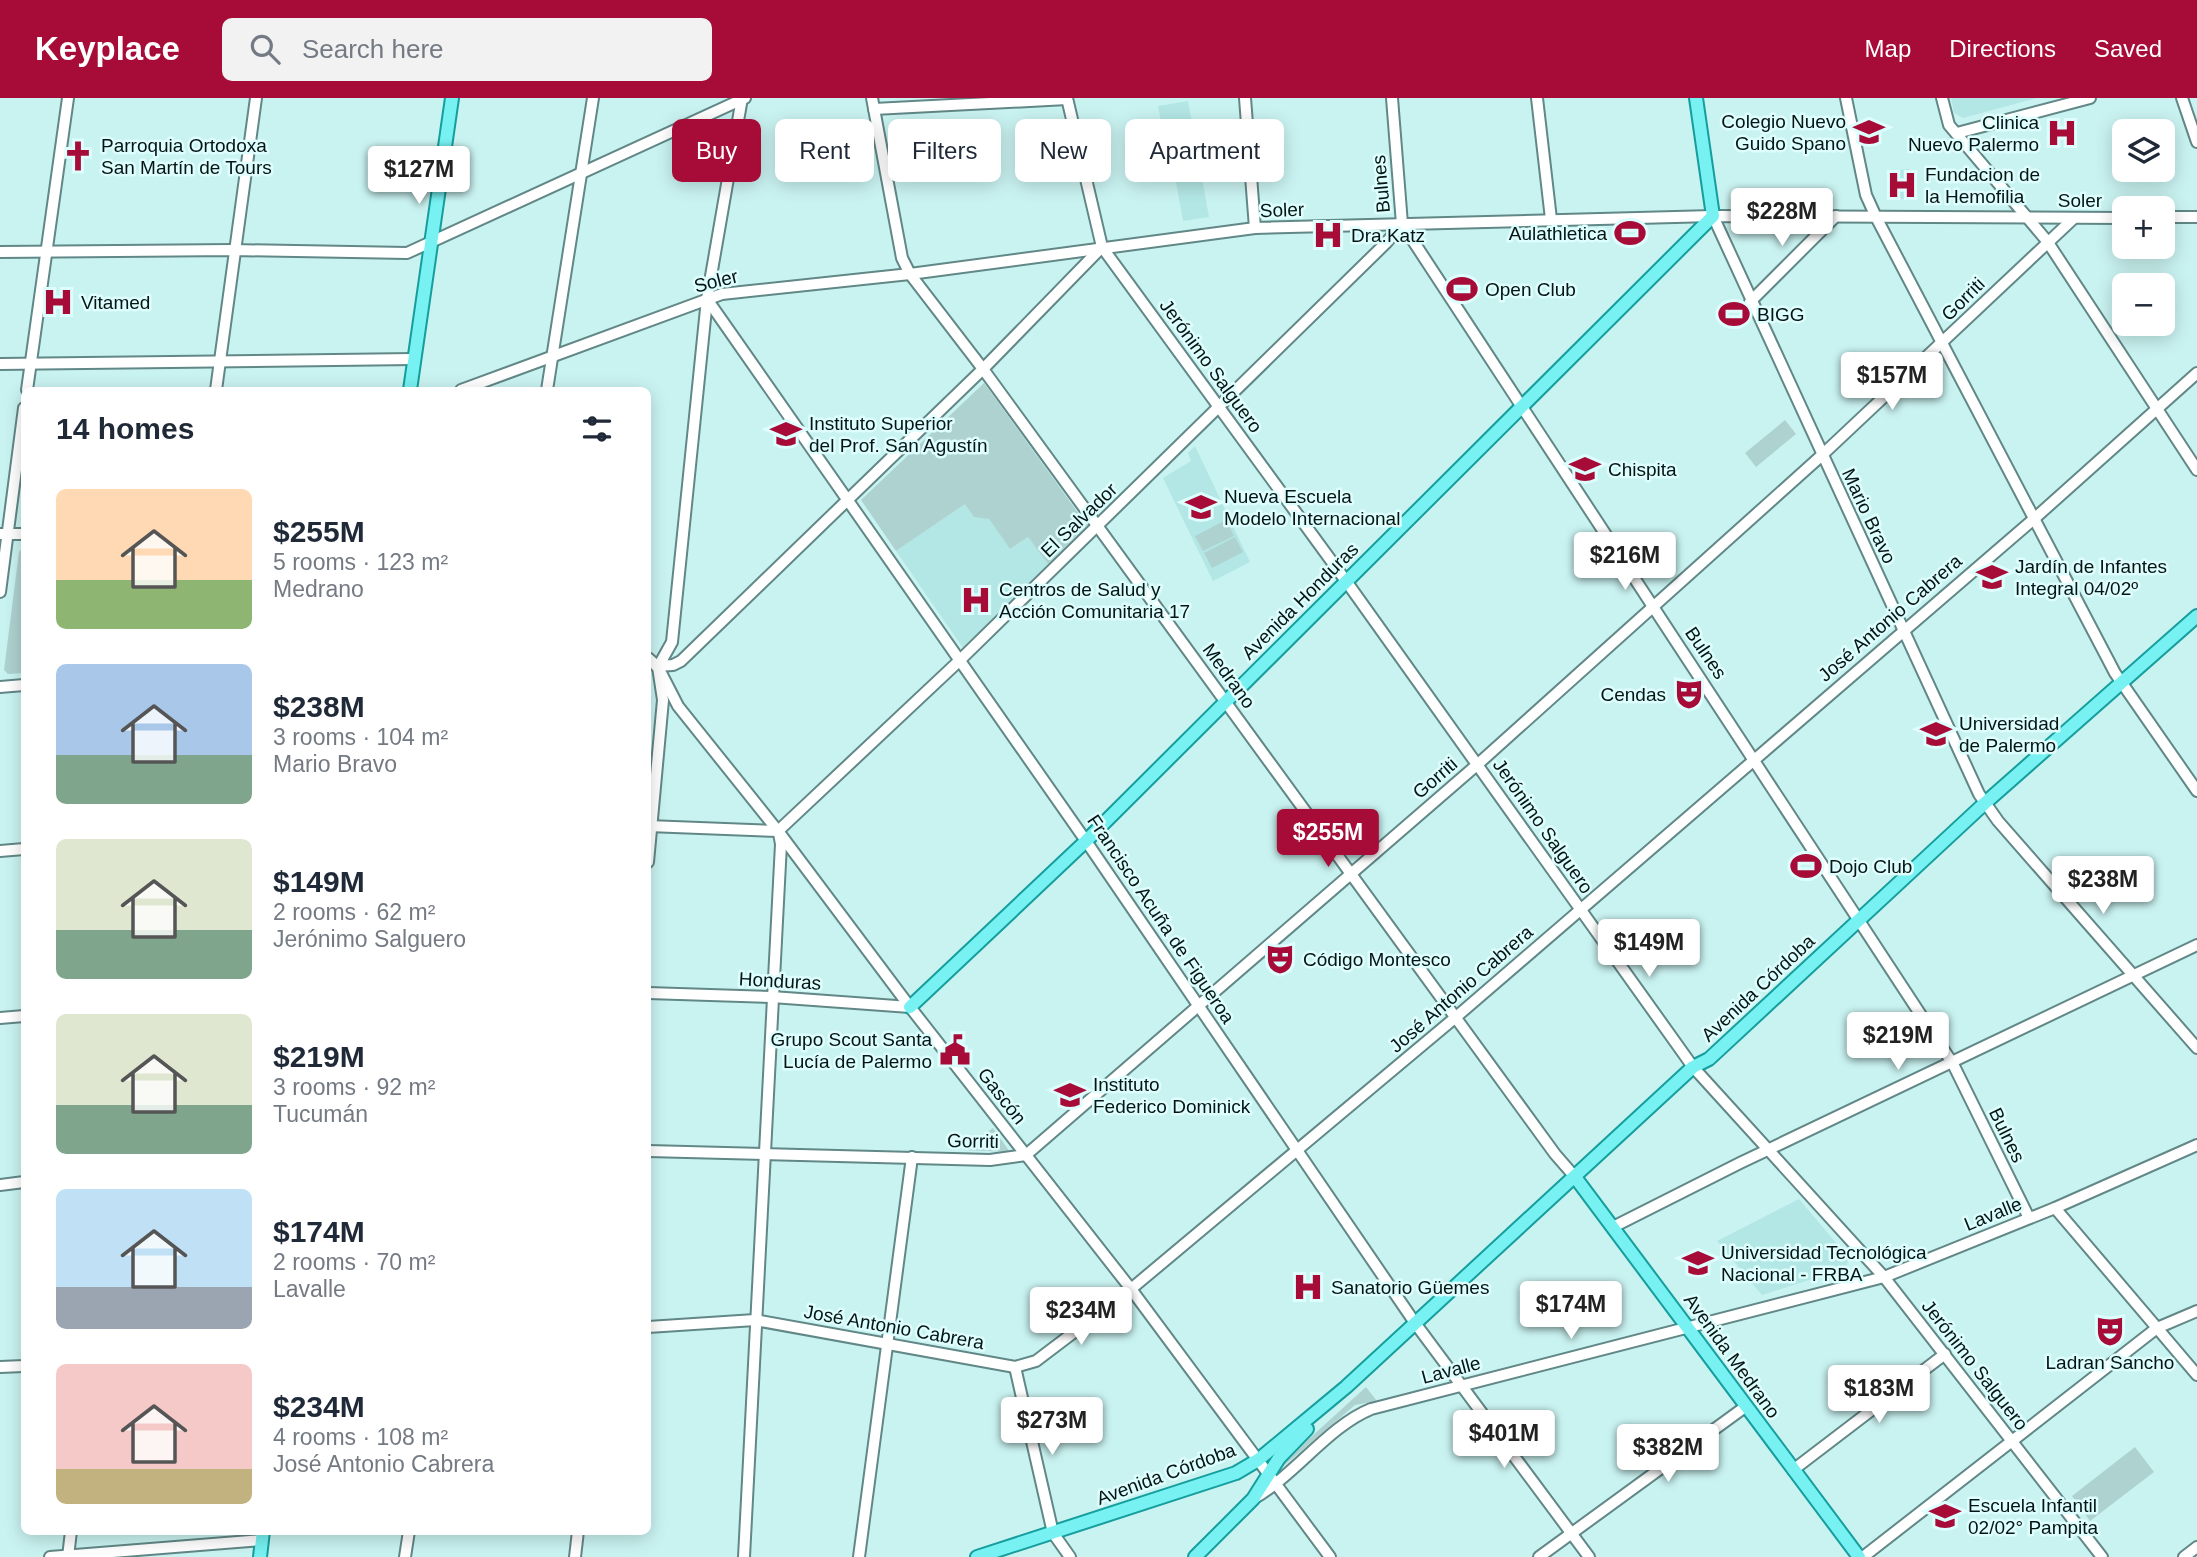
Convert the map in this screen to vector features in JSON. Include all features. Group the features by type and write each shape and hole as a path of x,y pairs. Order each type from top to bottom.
{"main road":[{"path":"410,387 452,98"},
{"path":"1696,98 1713,216"},
{"name":"Avenida Honduras","path":"910,1007 1086,841 1713,216"},
{"name":"Avenida Córdoba","path":"977,1557 1236,1473 1258,1460 1346,1387 1693,1067 1709,1059 1985,803 2197,616"},
{"name":"Avenida Medrano","path":"1575,1177 1688,1326 1745,1407 1861,1557"},
{"name":"Avenida Córdoba","path":"1195,1557 1253,1499 1268,1474 1346,1387"},
{"path":"260,1557 262,1535"}],"street":[{"path":"27,387 68,98"},
{"path":"216,387 256,98"},
{"path":"547,387 593,98"},
{"path":"0,252 234,250 407,253 743,98"},
{"path":"653,665 672,642 707,299 743,98"},
{"path":"1245,98 1255,228"},
{"name":"Bulnes","path":"1392,98 1402,225 1755,758 1953,1064 2029,1218"},
{"path":"1537,98 1551,219"},
{"path":"1846,98 1866,195 1875,216 2122,683 2197,790"},
{"path":"1942,98 1949,125 2030,217 2197,470"},
{"path":"1957,133 2090,98"},
{"path":"2182,98 2197,142"},
{"path":"873,104 1067,99"},
{"name":"Jerónimo Salguero","path":"1067,99 1102,247 1478,764 1693,1067 1884,1276 2102,1557"},
{"name":"Medrano","path":"873,104 902,258 910,274 984,369 1455,1017 1575,1177"},
{"name":"Soler","path":"469,387 722,294 910,274 1255,228 1713,216 2112,218"},
{"name":"Mario Bravo","path":"1713,216 1821,456 1985,803 2197,1048"},
{"path":"1750,302 1836,216"},
{"path":"2175,218 2197,217"},
{"name":"Gorriti","path":"651,1151 990,1160 1026,1155 1200,1008 1478,764 1821,456 2074,218"},
{"name":"El Salvador","path":"778,831 959,661 1387,243 1402,225"},
{"path":"653,665 681,661 984,369 1102,247"},
{"name":"Francisco Acuña de Figueroa","path":"707,299 1086,841 1415,1323 1589,1557"},
{"path":"0,364 414,359"},
{"name":"José Antonio Cabrera","path":"651,1327 755,1320 1015,1367 1037,1361 1131,1289 1455,1017 2035,518 2197,373"},
{"path":"0,592 4,534 21,427"},
{"path":"651,808 663,700 653,665"},
{"name":"Gascón","path":"653,665 678,706 778,831 910,1007 1131,1289 1330,1557"},
{"path":"0,687 21,685"},
{"path":"651,826 778,831 781,844 744,1557"},
{"path":"0,852 21,849"},
{"path":"1613,1227 2197,945"},
{"name":"Honduras","path":"651,993 772,997 910,1007"},
{"path":"0,1018 21,1016"},
{"name":"Lavalle","path":"1253,1499 1276,1486 1357,1415 1884,1276 2055,1208 2197,1145"},
{"path":"859,1557 912,1157"},
{"path":"0,1185 21,1182"},
{"path":"2055,1208 2197,1375"},
{"path":"1861,1557 2157,1328 2197,1311"},
{"path":"1793,1470 1945,1354"},
{"path":"0,1367 21,1366"},
{"path":"1015,1367 1053,1533 1070,1557"},
{"path":"1539,1557 1745,1407"},
{"path":"68,1556 71,1535"},
{"path":"50,1557 262,1535"},
{"path":"405,1557 408,1535"},
{"path":"575,1557 578,1535"},
{"path":"2184,1557 2197,1547"}],"shaded area":[{"path":"1951,98 2037,98 1963,118 1954,113"},
{"path":"1188,101 1191,119 1160,119 1158,106"},
{"name":"Fundacion de la Hemofilia","path":"1909,169 1914,199 1894,199 1889,171"},
{"path":"1176,182 1203,182 1209,217 1183,221"},
{"path":"984,383 1087,525 1048,564 1028,537 1010,549 989,519 974,517 965,504 896,551 861,500"},
{"path":"1785,420 1796,434 1756,467 1745,453"},
{"name":"Nueva Escuela Modelo Internacional","path":"1195,446 1250,562 1213,581 1163,478 1191,461 1188,453"},
{"path":"965,504 989,519 1010,549 1028,537 1048,564 963,648 896,551"},
{"path":"1226,520 1234,536 1203,551 1195,536"},
{"path":"1235,537 1243,552 1212,568 1204,553"},
{"path":"21,550 21,673 8,674 4,670"},
{"path":"993,1128 1010,1152 963,1150"},
{"path":"1799,1199 1848,1257 1847,1268 1762,1295 1717,1241"},
{"path":"1366,1387 1377,1401 1355,1405 1279,1470 1278,1467"},
{"path":"2135,1447 2154,1472 2090,1521 2072,1496"}],"place":[{"name":"Colegio Nuevo Guido Spano","path":"1869,132"},
{"name":"Clinica Nuevo Palermo","path":"2062,133"},
{"name":"Parroquia Ortodoxa San Martín de Tours","path":"78,156"},
{"name":"Fundacion de la Hemofilia","path":"1902,185"},
{"name":"Aulathletica","path":"1630,233"},
{"name":"Dra.Katz","path":"1328,235"},
{"name":"Open Club","path":"1462,289"},
{"name":"Vitamed","path":"58,302"},
{"name":"BIGG","path":"1734,314"},
{"name":"Instituto Superior del Prof. San Agustín","path":"786,434"},
{"name":"Chispita","path":"1585,469"},
{"name":"Nueva Escuela Modelo Internacional","path":"1201,507"},
{"name":"Jardín de Infantes Integral 04/02º","path":"1992,577"},
{"name":"Centros de Salud y Acción Comunitaria 17","path":"976,600"},
{"name":"Cendas","path":"1689,694"},
{"name":"Universidad de Palermo","path":"1936,734"},
{"name":"Dojo Club","path":"1806,866"},
{"name":"Código Montesco","path":"1280,959"},
{"name":"Grupo Scout Santa Lucía de Palermo","path":"955,1050"},
{"name":"Instituto Federico Dominick","path":"1070,1095"},
{"name":"Universidad Tecnológica Nacional - FRBA","path":"1698,1263"},
{"name":"Sanatorio Güemes","path":"1308,1287"},
{"name":"Ladran Sancho","path":"2110,1331"},
{"name":"Escuela Infantil 02/02° Pampita","path":"1945,1516"}]}
